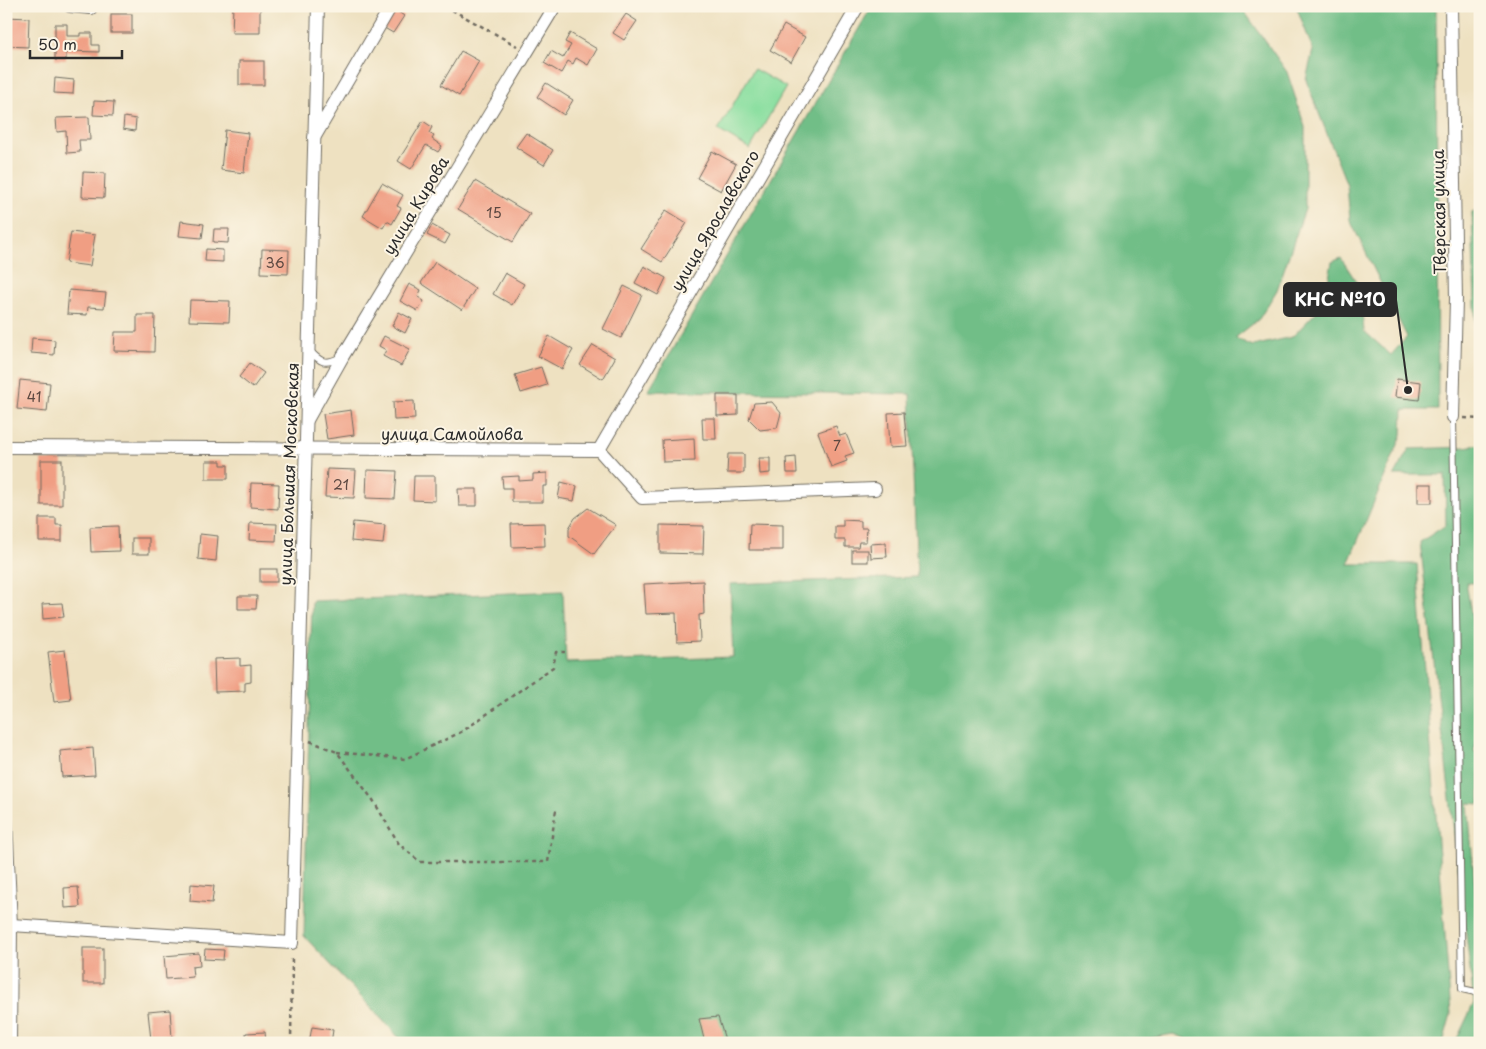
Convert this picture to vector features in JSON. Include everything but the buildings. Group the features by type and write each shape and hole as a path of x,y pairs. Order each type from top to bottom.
{"street":[{"path":"70,6 91,8"},
{"name":"улица Большая Московская","path":"292,943 318,6"},
{"name":"улица Кирова","path":"306,422 343,356 555,6"},
{"name":"улица Ярославского","path":"599,450 858,6"},
{"name":"Тверская улица","path":"1451,6 1456,299 1453,416"},
{"path":"313,140 388,8"},
{"name":"улица Самойлова","path":"6,447 599,450"},
{"path":"599,450 642,498 875,489"},
{"path":"6,818 11,925 10,1043"},
{"path":"11,925 292,943"}],"lane":[{"path":"308,348 315,357 324,362 332,362 343,356"},
{"path":"1453,416 1462,989 1480,993"}],"path":[{"path":"445,6 527,52"},
{"path":"297,736 337,752 405,759 463,731 553,667 556,652 565,652"},
{"path":"337,752 373,800 399,844 420,862 548,862 556,810"},
{"path":"291,1043 292,943"}],"green space":[{"path":"872,6 1223,6 1242,8 1287,72 1305,127 1305,209 1277,290 1259,319 1235,338 1253,346 1292,337 1324,304 1332,262 1341,258 1359,286 1364,331 1391,355 1407,337 1350,220 1347,185 1306,80 1313,50 1297,8 1298,6 1436,6 1438,410 1403,410 1402,435 1348,564 1417,564 1451,1014 1443,1043 1197,1043 1173,1034 1125,1043 404,1043 304,936 312,601 563,591 566,663 733,657 730,584 917,577 910,394 648,391"},
{"path":"754,69 786,87 750,149 718,130"},
{"path":"1480,209 1480,399 1478,398 1472,212"},
{"path":"1480,444 1480,584 1466,582 1480,668 1480,727 1474,751 1480,754 1480,804 1468,803 1477,915 1480,920 1480,1043 1455,1043 1474,1003 1420,542 1446,525 1445,475 1394,475 1409,449 1465,447"}],"place":[{"name":"КНС №10","path":"1408,390"}]}
